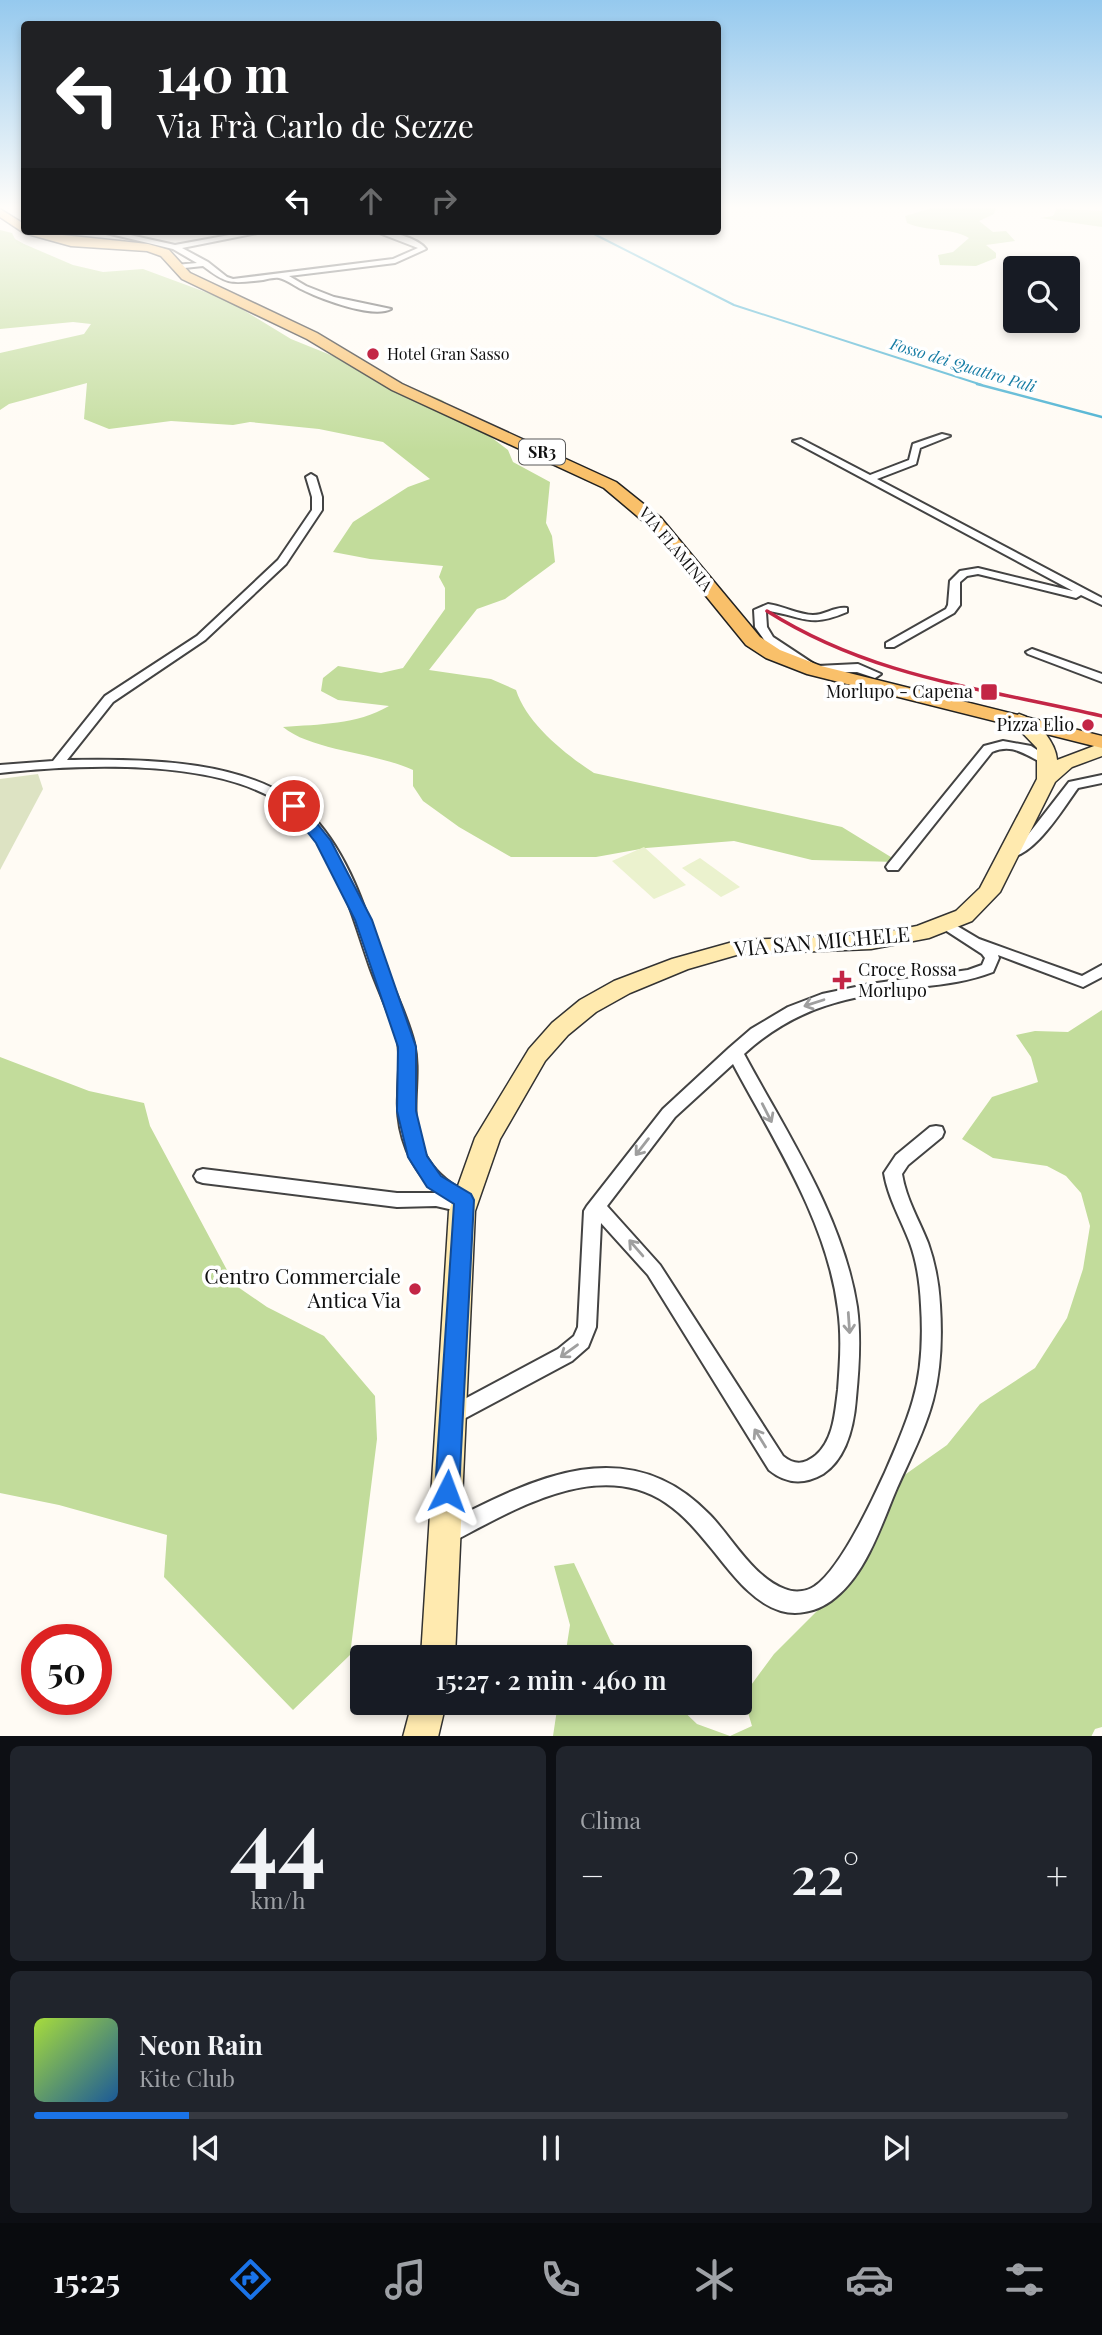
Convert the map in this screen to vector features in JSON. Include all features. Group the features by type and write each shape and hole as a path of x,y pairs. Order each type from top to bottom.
{"main road":[{"name":"VIA FLAMINIA","path":"214,289 312,336 412,395 616,489 655,522 753,641 773,654 814,670 1072,733 1101,743"},
{"path":"1019,720 1042,740 1054,767 1101,743"},
{"name":"VIA SAN MICHELE","path":"439,1645 463,1203 488,1138 529,1066 560,1029 607,995 680,964 732,948 878,941 947,925 982,902 1054,767 1072,746 1072,733"},
{"path":"420,1736 426,1715"}],"street":[{"path":"310,289 347,303 387,309"},
{"path":"871,478 913,462 916,446 945,436"},
{"path":"798,441 1098,600"},
{"path":"57,764 108,699 201,638 282,562 317,510 317,497 311,477"},
{"path":"890,645 950,611 954,605 956,581 970,571 1098,600"},
{"path":"843,610 810,620 771,607 760,612 761,627 766,636 814,670 858,668 875,674"},
{"path":"1032,652 1102,678"},
{"path":"893,867 989,748 998,745 1016,746 1054,767"},
{"path":"0,769 57,764 161,766 212,772 272,791 304,816 323,841 358,906 403,1033 409,1062 407,1111 418,1157 434,1182 463,1203"},
{"path":"1009,854 1029,843 1074,785 1102,779"},
{"path":"451,1416 565,1355 581,1341 587,1322 593,1211 668,1114 777,1019 817,1002 870,989 983,972 988,968 992,958 988,951 947,925"},
{"path":"973,940 1083,982 1102,970"},
{"path":"597,1206 661,1280 776,1463 789,1472 798,1474 821,1464 839,1438 847,1403 850,1335 846,1295 817,1214 736,1052"},
{"path":"445,1535 500,1508 552,1487 597,1478 623,1477 657,1488 687,1508 717,1535 750,1578 774,1597 786,1602 799,1602 814,1598 833,1586 856,1557 924,1398 928,1376 929,1283 922,1251 896,1187 894,1173 902,1160 936,1132"},
{"path":"203,1176 397,1200 436,1199 463,1203"}],"green space":[{"path":"0,289 197,289 227,300 291,339 442,400 508,450 513,462 550,482 546,523 552,536 555,562 505,599 477,609 429,670 491,679 516,690 529,715 548,737 594,773 842,827 899,862 812,860 734,841 646,848 596,857 511,857 459,827 423,801 413,786 413,770 295,735 283,727 351,720 389,706 338,700 321,691 323,678 338,666 381,673 403,668 445,609 445,588 439,577 443,566 370,559 333,552 353,522 408,487 430,479 383,442 319,429 250,422 233,425 171,421 109,429 84,419 87,383 9,404 0,410 0,353 84,334 91,324 73,322 0,329"},
{"path":"38,774 43,789 0,870 0,779"},
{"path":"644,847 686,885 654,899 612,861"},
{"path":"700,858 740,887 721,897 682,868"},
{"path":"1102,1010 1102,1727 1095,1729 1092,1736 730,1736 752,1726 749,1715 752,1715 752,1684 774,1654 835,1593 896,1481 947,1445 980,1404 1035,1368 1067,1318 1083,1269 1090,1226 1081,1193 1066,1176 1047,1166 993,1158 962,1139 992,1097 1038,1082 1031,1057 1016,1035 1035,1031 1068,1032"},
{"path":"0,1057 89,1091 144,1103 150,1126 235,1285 267,1307 324,1336 375,1396 377,1439 350,1655 293,1710 164,1577 167,1535 59,1505 0,1493"},
{"path":"574,1563 614,1645 567,1645 570,1625 554,1566"},
{"path":"556,1715 688,1715 697,1724 730,1736 553,1736"}],"waterway":[{"name":"Fosso dei Quattro Pali","path":"702,289 734,305 982,385"},
{"name":"Fosso dei Quattro Pali","path":"977,384 1102,417"}],"railway":[{"path":"767,611 807,634 888,666 972,688 1102,716"}],"place":[{"name":"Hotel Gran Sasso","path":"373,354"},
{"name":"Morlupo - Capena","path":"989,692"},
{"name":"Pizza Elio","path":"1088,725"},
{"name":"Croce Rossa Morlupo","path":"842,980"},
{"name":"Centro Commerciale Antica Via","path":"415,1289"}],"route":[{"path":"294,806 323,841 346,881 363,920 407,1047 407,1111 410,1130 424,1171 434,1182 464,1200 447,1491"}]}
